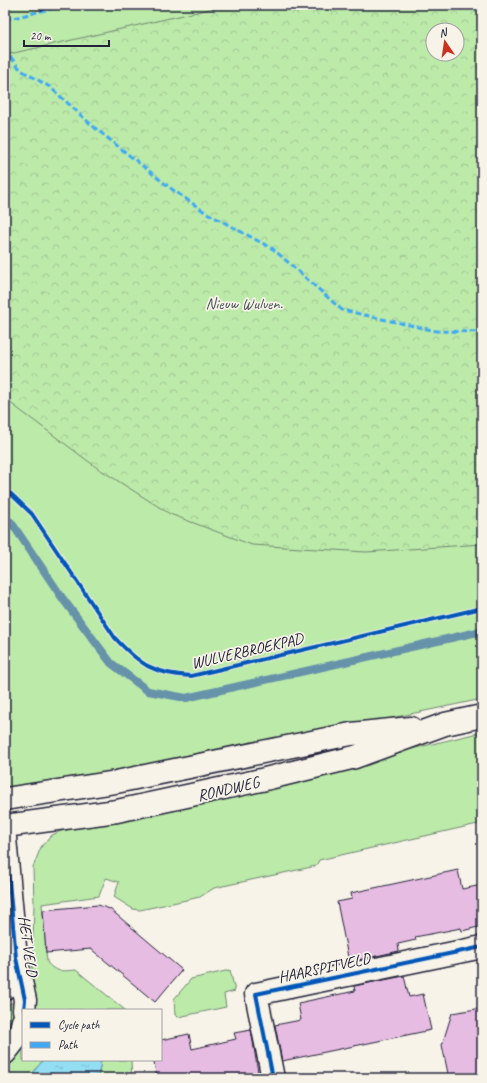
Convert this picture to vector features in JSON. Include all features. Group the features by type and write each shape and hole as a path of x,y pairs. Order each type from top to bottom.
{"main road":[{"name":"RONDWEG","path":"5,799 116,782 351,734 445,724 482,716"},
{"name":"RONDWEG","path":"5,826 117,811 261,780 355,757 445,724"},
{"name":"HET VELD","path":"5,838 16,958 25,1000 24,1009"},
{"name":"HAARSPITVELD","path":"273,1078 256,994 482,947"},
{"name":"HET VELD","path":"5,988 16,958"},
{"path":"5,1053 19,1035 22,1024"}],"green space":[{"name":"Nieuw Wulven.","path":"5,5 482,5 482,699 191,760 5,791"},
{"name":"Nieuw Wulven.","path":"228,5 482,5 482,544 366,552 252,545 170,514 96,467 5,399 5,55"},
{"path":"482,732 482,823 319,860 316,866 214,888 200,897 140,910 133,909 114,897 119,882 106,878 99,896 42,904 47,962 50,966 56,970 76,970 124,1009 31,1009 34,905 33,867 41,847 52,835 61,831 154,811"},
{"path":"230,970 235,991 224,994 226,1007 178,1017 175,1015 174,999 191,979"},
{"path":"14,1002 15,1020 5,1040 5,1010 9,1004"},
{"path":"22,1041 22,1061 42,1061 29,1078 5,1078 5,1064"},
{"path":"101,1061 131,1061 132,1078 98,1078"}],"water":[{"path":"42,1061 101,1061 98,1078 29,1078"}],"building":[{"path":"458,870 462,889 482,885 482,926 462,931 461,928 415,937 416,940 398,944 399,951 349,962 337,902 352,899 351,893"},
{"path":"98,905 110,909 182,970 155,1002 91,949 46,953 43,910"},
{"path":"404,976 409,997 423,994 431,1030 282,1061 275,1025 301,1020 298,1003 355,991 354,986"},
{"path":"482,1008 482,1078 449,1078 442,1045 452,1013"},
{"path":"251,1030 259,1078 157,1078 154,1063 155,1061 162,1061 162,1040 189,1034 192,1049 236,1039 234,1033"}],"waterway":[{"path":"5,519 11,522 63,599 111,663 148,691 186,698 482,631"}],"marked path":[{"path":"5,20 66,5"},
{"path":"5,50 21,70 50,87 95,128 173,190 205,212 273,249 342,310 436,331 482,332"}],"cycle path":[{"name":"WULVERBROEKPAD","path":"5,492 11,494 32,514 115,638 140,661 148,666 167,673 191,676 482,608"},
{"path":"5,838 16,958 25,1000 24,1009"},
{"path":"273,1078 256,994 482,947"}]}
